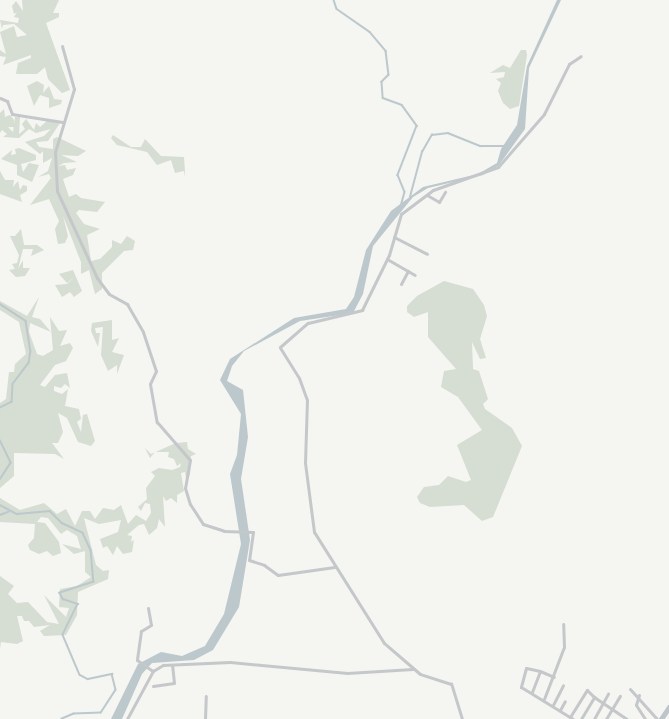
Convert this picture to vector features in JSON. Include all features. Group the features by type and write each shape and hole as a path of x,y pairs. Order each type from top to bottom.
{"main road":[{"path":"659,719 669,707"}],"street":[{"path":"62,46 74,89 62,122 54,159 60,199 101,285 109,294 127,304 143,333 156,371 150,384 157,423 190,460 185,488 194,510 203,524 236,531 252,531 249,560 264,565 278,575 334,567"},
{"path":"462,719 452,684 413,669 384,643 314,532 305,463 305,394 280,347 308,323 349,316 362,310 387,259 400,216 436,188 498,167 544,114 569,64 581,56"},
{"path":"0,98 7,101 12,114 62,122"},
{"path":"427,195 439,202 444,192"},
{"path":"394,237 427,254"},
{"path":"387,259 415,275"},
{"path":"401,284 408,271"},
{"path":"148,608 151,625 141,631 139,661 152,670 172,665 230,662 347,673 413,669"},
{"path":"544,699 564,647 563,624"},
{"path":"153,686 174,683 172,665"},
{"path":"554,677 526,668 521,687 544,699 570,718 588,690 594,698 627,719"},
{"path":"127,719 152,670"},
{"path":"532,692 540,671"},
{"path":"553,706 563,685"},
{"path":"630,689 639,695 659,719"},
{"path":"594,719 608,694"},
{"path":"639,695 636,705 645,719"},
{"path":"205,719 206,696"},
{"path":"606,719 620,696"},
{"path":"581,719 594,698"},
{"path":"560,711 565,701"}],"shaded area":[{"path":"22,0 59,0 53,13 59,13 59,17 46,23 70,90 62,93 48,79 45,67 37,74 16,74 18,63 31,58 31,55 3,65 6,57 0,56 0,50 6,54 0,32 14,26 17,37 27,35 14,24 3,25 2,29 0,20 18,23 19,18 14,17 17,12 14,14 12,6 16,1 23,11"},
{"path":"557,0 561,0 529,68 525,129 499,165 483,175 428,188 413,197 373,246 363,294 353,313 300,321 244,351 232,366 227,381 243,390 248,437 241,479 250,540 239,607 213,650 194,660 152,663 142,674 122,719 111,719 138,664 161,652 182,656 205,646 224,614 241,544 230,474 237,455 241,414 220,380 230,359 294,318 346,309 354,297 366,250 391,211 423,187 478,174 497,163 501,149 517,125 527,66"},
{"path":"521,50 526,50 527,55 519,106 510,109 503,103 498,91 501,83 496,79 504,77 505,72 490,73 503,65 510,68"},
{"path":"37,81 44,85 43,93 49,86 54,99 62,100 61,104 49,108 49,98 40,95 34,106 27,86"},
{"path":"4,109 5,117 10,115 14,124 15,117 20,117 19,134 25,129 22,124 26,119 34,130 36,123 40,127 48,120 60,123 48,141 36,142 39,147 53,149 53,139 57,137 86,151 78,156 61,155 77,162 58,166 65,165 67,170 76,168 73,175 63,179 69,197 76,194 81,198 105,202 97,212 79,210 76,213 84,224 100,229 87,235 91,261 100,259 112,247 112,240 121,244 127,236 135,241 133,250 124,251 102,273 102,289 95,294 89,270 81,274 81,262 63,216 68,236 65,243 58,244 55,229 59,221 49,199 30,205 51,178 49,174 38,177 48,171 52,158 43,163 43,151 40,154 25,142 44,136 51,129 36,133 29,129 19,138 3,137 7,134 2,130 0,133 0,113"},
{"path":"113,135 131,147 141,147 145,139 161,156 184,157 185,177 184,171 175,173 171,160 157,165 147,152 117,145 111,138"},
{"path":"19,148 36,155 36,160 21,164 23,172 29,163 39,165 32,182 17,175 17,165 1,159 12,150 11,155 16,154 15,149"},
{"path":"0,171 5,180 14,180 13,187 18,181 20,190 23,185 27,186 27,191 20,195 22,202 0,194"},
{"path":"21,229 24,245 37,245 44,250 31,256 33,249 23,249 18,269 23,260 23,268 30,268 25,276 16,277 9,270 15,269 12,264 17,263 19,255 10,236 15,236"},
{"path":"73,270 82,291 74,297 70,292 62,297 55,285 67,284 74,277 67,283 59,274"},
{"path":"444,281 473,289 484,305 487,316 480,339 486,358 480,359 472,342 473,369 479,371 488,399 483,404 485,409 512,428 522,446 493,517 482,521 464,505 430,507 420,503 417,497 424,487 439,485 448,476 466,482 471,480 457,445 482,430 458,397 441,387 444,371 456,369 428,337 428,312 414,317 407,312 407,306 417,296"},
{"path":"39,297 32,317 40,319 51,332 30,323 29,332 37,354 43,356 53,350 50,317 59,331 67,330 60,346 70,343 73,348 66,361 55,365 40,385 45,387 55,375 67,373 70,388 65,384 61,388 54,386 54,391 62,394 68,389 65,406 79,409 81,419 77,422 81,432 83,415 87,414 95,441 91,446 78,442 67,418 58,413 63,432 58,443 52,443 64,459 55,454 14,453 14,476 0,488 0,403 6,399 9,372 14,372 15,364 26,354 19,322 0,310 0,301 27,316"},
{"path":"112,320 112,340 119,338 112,352 124,355 117,374 117,365 108,371 101,355 103,327 95,328 96,333 100,333 98,347 91,331 92,323"},
{"path":"187,442 188,449 196,454 191,456 190,475 186,478 185,472 181,473 184,491 177,495 177,503 171,498 166,501 163,496 165,527 159,519 157,528 149,535 144,524 139,525 127,535 132,536 131,542 134,540 132,552 123,554 117,546 113,555 107,546 103,548 100,539 118,532 121,520 99,524 84,518 96,565 103,571 109,570 108,579 78,592 77,615 66,635 44,636 40,631 50,625 34,627 29,621 24,621 22,616 17,616 23,641 17,644 1,642 0,649 0,576 14,586 8,594 17,603 28,602 47,622 59,624 44,595 66,617 69,608 59,607 60,589 77,586 91,577 85,572 85,551 74,554 62,544 81,549 77,536 67,530 61,534 48,518 41,517 37,522 45,523 59,542 61,553 53,556 47,551 39,554 30,550 28,545 34,538 35,524 0,522 0,498 20,510 44,503 57,514 66,509 75,526 82,511 90,511 95,519 103,508 114,510 121,505 128,524 136,515 146,521 151,513 150,504 145,503 141,511 138,507 147,499 146,488 155,476 151,472 159,468 172,470 180,467 181,463 177,466 174,459 168,457 169,452 156,452 176,443"}],"waterway":[{"path":"334,0 337,9 370,32 386,51 389,75 382,82 383,98 402,105 417,126 398,175 405,192 401,207"},
{"path":"410,197 422,152 432,135 448,133 480,146 504,146"},
{"path":"0,304 26,321 31,351 29,363 13,384 12,402 0,408"},
{"path":"0,440 11,463 0,480"},
{"path":"0,505 17,514 50,511 62,523 83,533 91,550 94,582 60,593 63,599 78,604 63,635 80,675 88,679 112,674 116,690 101,713 74,714 62,719"},
{"path":"0,515 8,512"}]}
